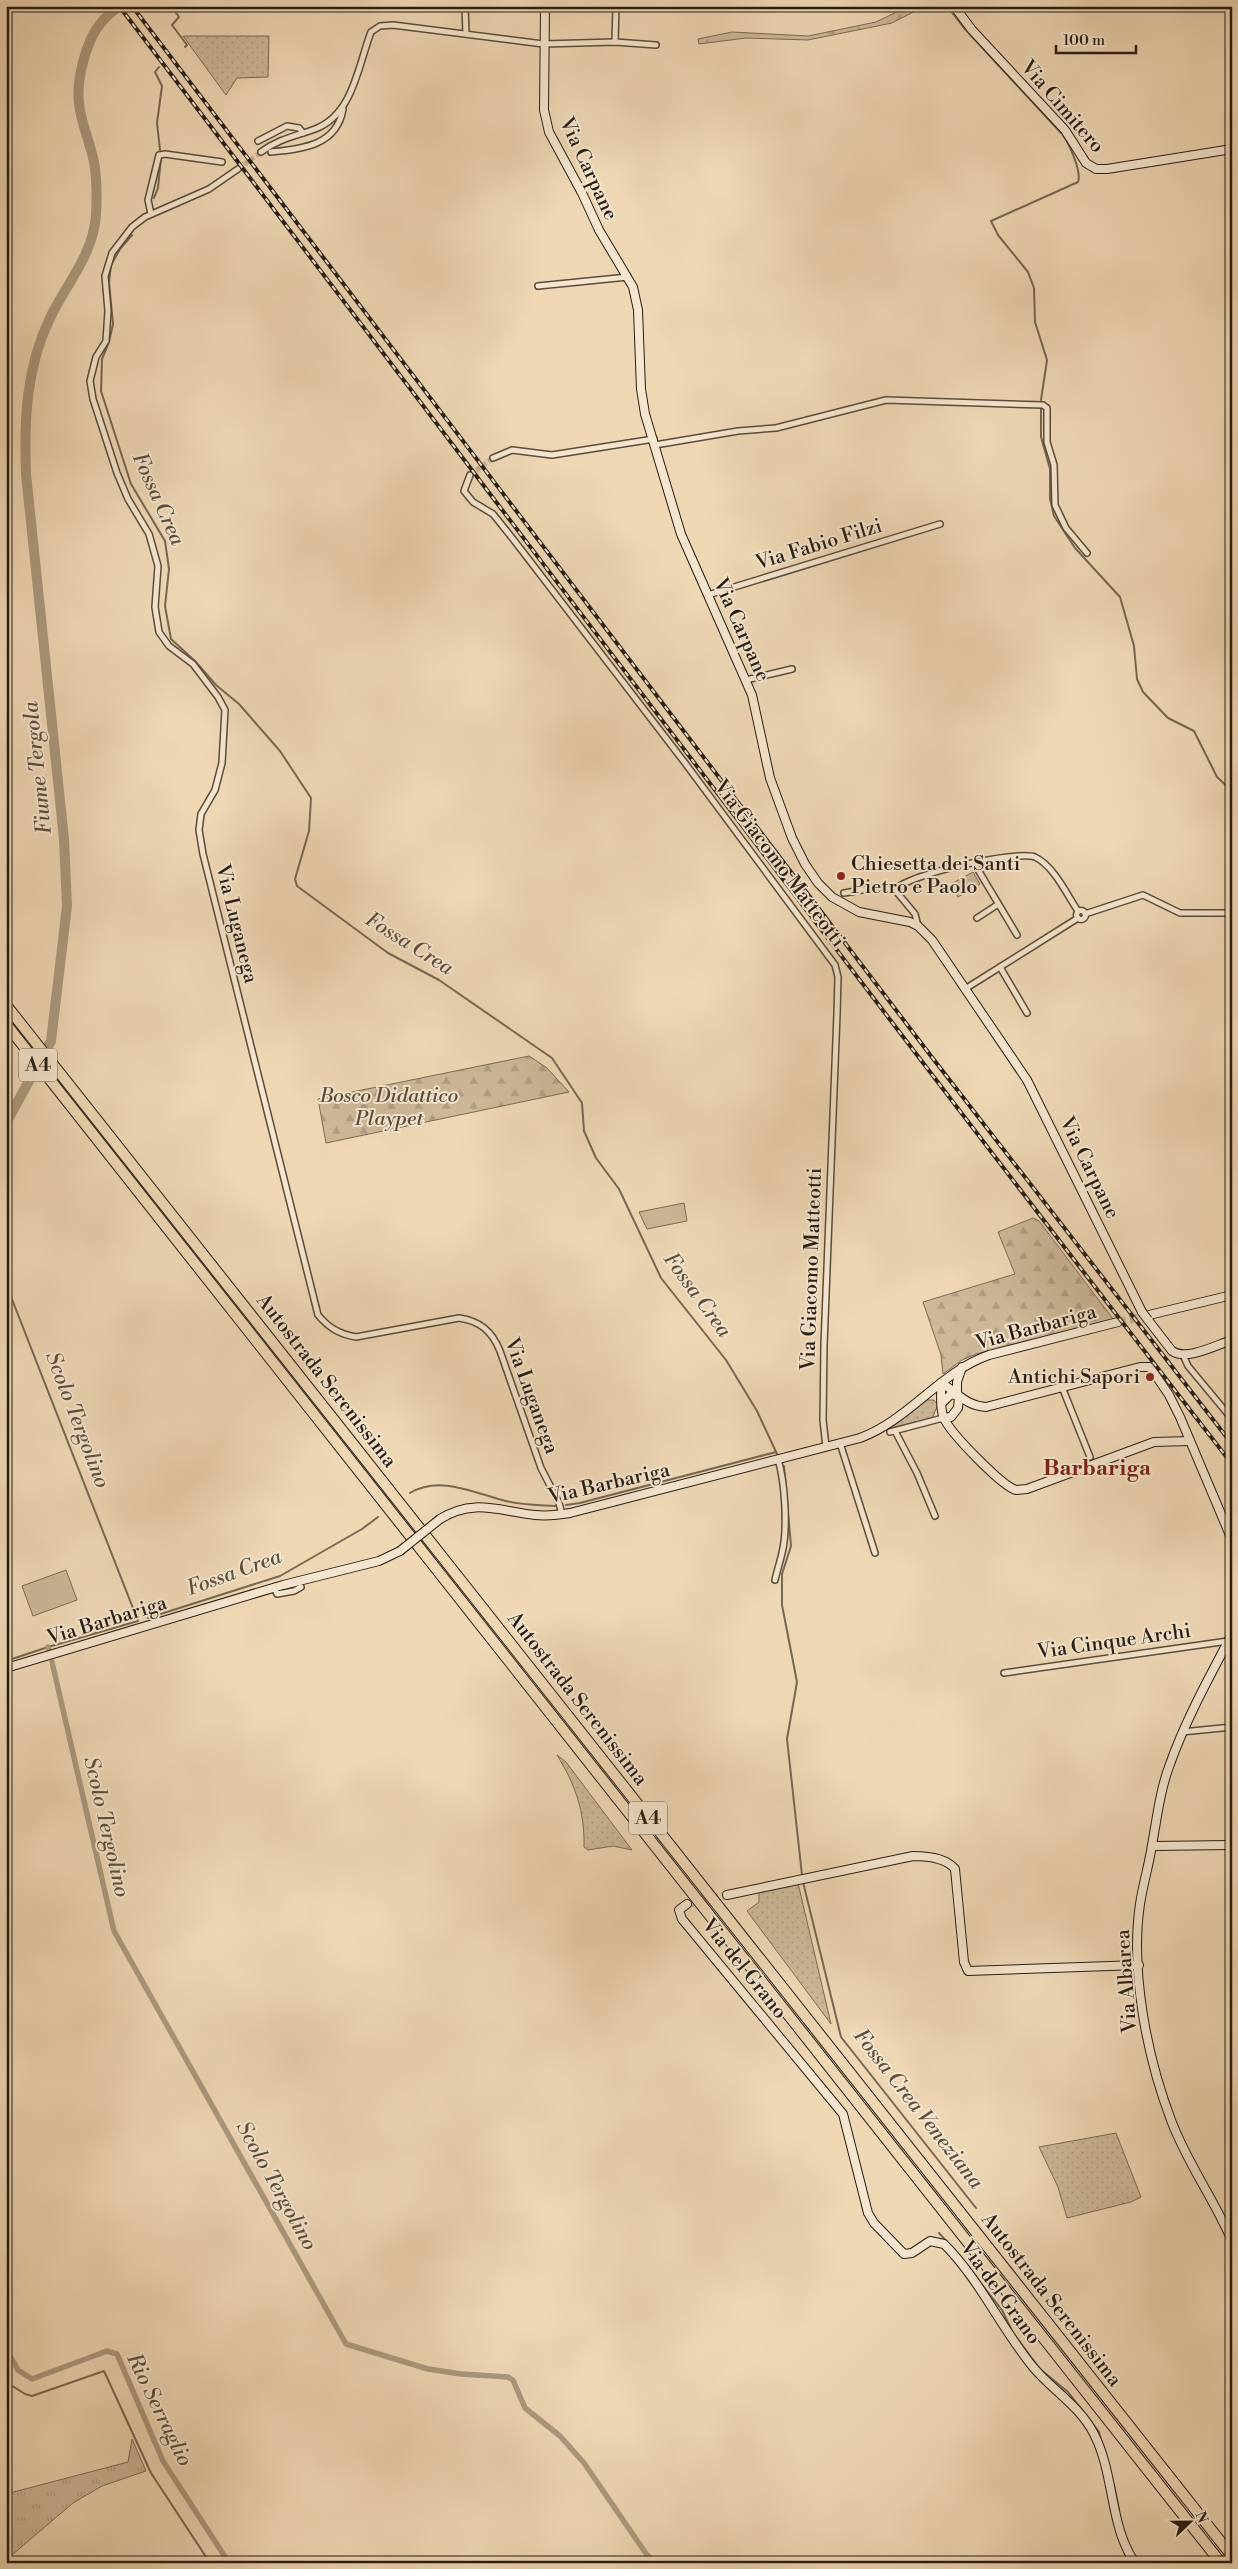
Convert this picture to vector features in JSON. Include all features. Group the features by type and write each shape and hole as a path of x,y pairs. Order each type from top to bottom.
{"highway":[{"name":"Autostrada Serenissima","path":"9,1009 1232,2556"},
{"name":"Autostrada Serenissima","path":"8,1026 1221,2563"}],"street":[{"path":"465,6 466,34"},
{"name":"Via Carpane","path":"545,6 544,110 549,132 582,193 599,230 628,277 638,310 641,389 645,414 655,442 681,534 746,680 758,713 772,787 796,846 818,883 832,897 858,912 898,918 918,926 932,940 1037,1098 1147,1316 1172,1351 1183,1355 1188,1366 1232,1419"},
{"path":"615,42 616,6"},
{"name":"Via Cimitero","path":"954,6 972,30 1060,124 1086,163 1092,168 1107,169 1232,149"},
{"path":"271,152 315,145 332,131 344,108 371,32 380,26 393,25 545,44 615,42 656,45"},
{"path":"261,152 276,142 330,121 344,108"},
{"path":"330,121 337,124"},
{"path":"330,121 332,131"},
{"path":"258,141 288,126 299,128 303,133"},
{"path":"151,214 148,200 159,155 165,154 222,162"},
{"name":"Via Luganega","path":"238,169 209,189 151,214 126,234 112,253 107,265 104,281 108,327 106,341 96,357 90,381 93,400 117,473 128,499 149,534 158,566 155,607 159,632 169,646 193,664 226,710 222,763 215,790 201,814 200,830 203,854 318,1315 329,1328 344,1335 356,1337 459,1318 484,1326 496,1340 542,1468 560,1503 562,1514"},
{"path":"538,286 628,277"},
{"path":"492,458 512,450 552,455 745,430 776,428 886,400 1043,405 1047,408 1047,442 1054,465 1055,504 1062,523 1087,553"},
{"name":"Via Giacomo Matteotti","path":"470,475 464,490 469,499 490,511 513,539 827,952 836,969 838,1014 824,1346 823,1426 826,1446"},
{"name":"Via Fabio Filzi","path":"708,595 940,524"},
{"path":"746,680 792,669"},
{"path":"844,893 874,888 895,890 906,881 974,863 1034,857 1049,869 1078,911 1078,918 1074,923 965,989"},
{"path":"974,863 997,905 1017,935"},
{"name":"Via Carpane","path":"895,890 915,914 918,926"},
{"path":"1078,918 1082,919 1085,914 1143,895 1180,913 1232,913"},
{"path":"977,918 997,905"},
{"path":"1078,911 1082,911 1085,914"},
{"path":"1000,967 1027,1013"},
{"path":"1147,1316 1232,1295"},
{"name":"Via Barbariga","path":"6,1668 274,1588 379,1561 400,1551 440,1519 457,1510 475,1506 533,1515 562,1514 840,1443 874,1432 962,1367 989,1355 1118,1322"},
{"path":"1183,1355 1232,1340"},
{"path":"941,1383 971,1405 986,1407 1146,1365 1156,1374 1169,1395 1232,1540"},
{"name":"Via Barbariga","path":"944,1418 951,1417 957,1411 957,1382 962,1367"},
{"path":"941,1383 944,1418 952,1432 1008,1487 1016,1490 1027,1489 1154,1442 1190,1441"},
{"path":"1062,1387 1090,1457"},
{"path":"942,1403 950,1394 958,1394"},
{"path":"922,1398 933,1397 942,1403"},
{"path":"935,1516 916,1473 893,1431 944,1418"},
{"path":"840,1443 875,1553"},
{"path":"775,1580 784,1536 781,1478 778,1459"},
{"name":"Via Barbariga","path":"274,1588 277,1594 294,1591 301,1587"},
{"name":"Via Cinque Archi","path":"1004,1673 1230,1638"},
{"name":"Via Albarea","path":"1230,1638 1182,1732 1163,1786 1140,1905 1139,1965 1141,1999 1148,2043 1164,2100 1189,2164 1214,2205 1232,2242"},
{"path":"1182,1732 1232,1728"},
{"path":"1152,1846 1232,1845"},
{"name":"Via del Grano","path":"727,1895 913,1856 929,1858 947,1862 955,1869 964,1962 968,1970 1139,1965"},
{"name":"Via del Grano","path":"687,1904 679,1910 682,1919 843,2114 865,2206 874,2223 904,2254 912,2253 930,2241 944,2244 994,2307 1009,2334 1033,2367 1065,2397 1091,2429 1108,2479 1120,2538 1135,2563"}],"green space":[{"path":"909,6 925,6 892,23 808,40 746,38 699,44 698,39 732,32 808,36 876,22"},
{"path":"183,36 269,36 268,77 237,78 226,95"},
{"path":"973,872 980,884 958,897 951,884"},
{"name":"Bosco Didattico Playpet","path":"529,1056 547,1068 569,1092 326,1143 318,1099"},
{"path":"684,1203 687,1221 647,1229 639,1212"},
{"path":"1033,1218 1039,1221 1113,1319 976,1354 962,1360 943,1374 941,1355 923,1302 1015,1274 998,1232"},
{"path":"927,1400 934,1400 938,1405 932,1418 890,1428"},
{"path":"66,1570 77,1600 33,1616 22,1586"},
{"path":"557,1755 566,1762 632,1850 613,1846 588,1850 584,1847 583,1822 578,1799"},
{"path":"798,1883 831,2024 747,1911 759,1902 759,1891"},
{"path":"1116,2133 1141,2197 1131,2202 1067,2218 1058,2187 1039,2147"},
{"path":"132,2439 146,2471 102,2486 73,2503 6,2560 6,2494 128,2462"}],"waterway":[{"name":"Fiume Tergola","path":"6,1123 51,1041 67,906 64,839 26,474 28,394 31,375 42,337 56,305 84,257 94,230 96,175 80,111 79,84 90,40 104,19 120,6"},
{"name":"Fossa Crea","path":"171,6 179,17 172,25 187,45 185,47"},
{"path":"947,6 964,28 1062,134 1077,165 1078,182 991,221 998,235 1028,272 1034,288 1035,322 1047,360 1041,400"},
{"name":"Fossa Crea","path":"159,67 155,72 162,86 157,123 160,150"},
{"name":"Fossa Crea","path":"154,198 158,188 161,158"},
{"name":"Fossa Crea","path":"132,235 120,249 111,265 109,282 113,324 109,342 102,359 101,391 131,484 165,541 169,569 165,606 171,639 195,661 216,685 239,704 280,751 311,798 309,831 295,879 297,886 388,953 439,980 552,1058 582,1103 584,1131 596,1158 619,1189 661,1278 726,1360 757,1411 777,1454"},
{"path":"1041,408 1041,437 1050,469 1050,499 1054,516 1075,548 1120,597 1134,646 1137,679 1143,692 1168,718 1194,731 1217,777 1232,791"},
{"name":"Scolo Tergolino","path":"6,1284 138,1621 6,1661"},
{"name":"Fossa Crea","path":"566,1505 776,1452"},
{"name":"Fossa Crea Veneziana","path":"784,1466 786,1489"},
{"name":"Fossa Crea","path":"410,1493 421,1488 433,1486 457,1487 512,1502 555,1506"},
{"name":"Fossa Crea Veneziana","path":"787,1501 791,1546 782,1574 782,1605 797,1682 787,1739 802,1875"},
{"name":"Fossa Crea","path":"148,1618 280,1576 362,1529 378,1517"},
{"name":"Scolo Tergolino","path":"48,1647 49,1651"},
{"name":"Scolo Tergolino","path":"52,1662 114,1931 346,2344 428,2369 461,2374 508,2377 513,2380 525,2408 560,2436 584,2463 647,2555 655,2563"},
{"name":"Fossa Crea Veneziana","path":"803,1882 841,2037 976,2208"},
{"name":"Fossa Crea Veneziana","path":"939,2233 947,2242"},
{"name":"Fossa Crea Veneziana","path":"979,2281 1002,2310 1013,2333 1040,2369 1068,2392 1083,2411"},
{"name":"Rio Serraglio","path":"6,2349 18,2370 32,2379 107,2351 117,2354 163,2461 229,2563"},
{"path":"6,2382 25,2394 32,2396 104,2371 151,2473 210,2563"},
{"name":"Fossa Crea Veneziana","path":"1090,2421 1099,2432 1102,2445"},
{"name":"Fossa Crea Veneziana","path":"1114,2485 1119,2510"},
{"name":"Fossa Crea Veneziana","path":"1135,2556 1141,2563"}],"tunnel":[{"path":"238,169 261,152"},
{"path":"470,475 493,458"},
{"path":"1118,1322 1149,1315"},
{"path":"687,1904 727,1895"}],"railway":[{"path":"119,6 813,919 1232,1464"},
{"path":"132,6 931,1056 1232,1444"}],"place":[{"name":"Chiesetta dei Santi Pietro e Paolo","path":"841,876"},
{"name":"Antichi Sapori","path":"1150,1377"}],"district":[{"name":"Barbariga","path":"1097,1468"}]}
